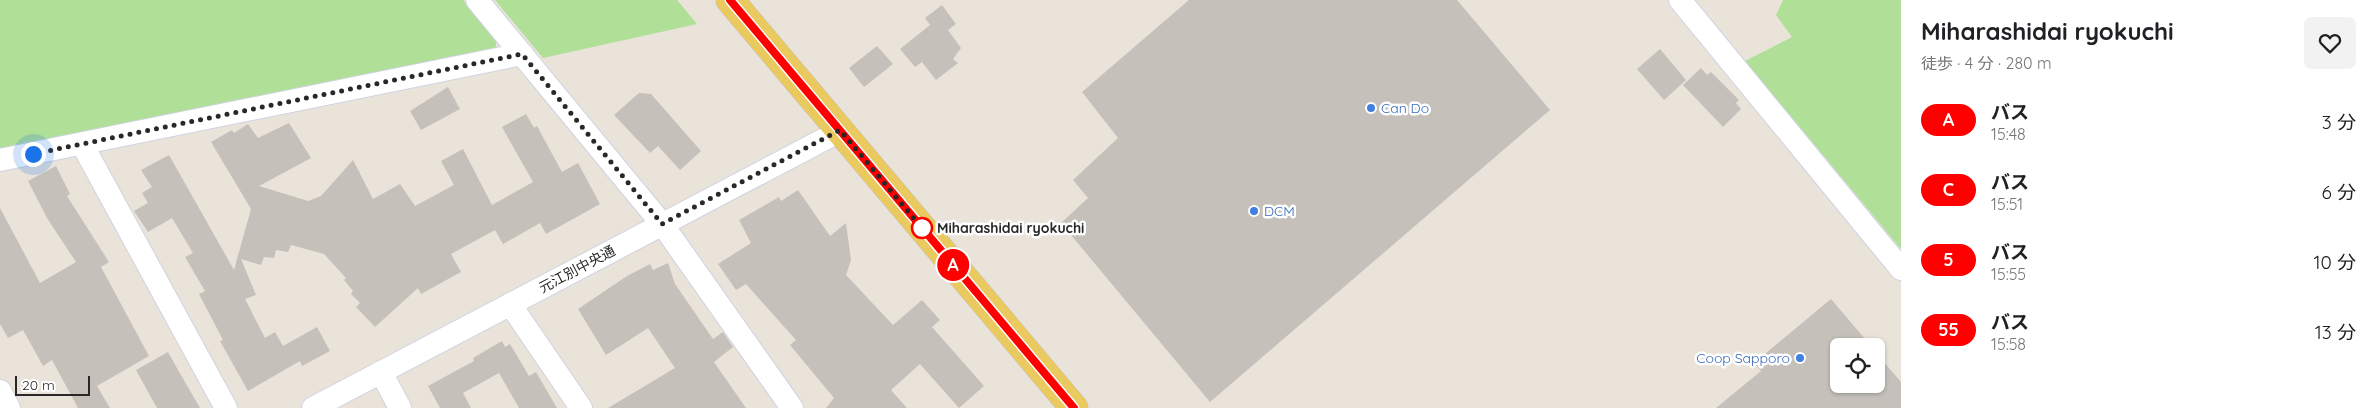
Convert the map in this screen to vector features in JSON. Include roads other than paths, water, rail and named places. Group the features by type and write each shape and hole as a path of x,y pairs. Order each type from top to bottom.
{"main road":[{"path":"730,0 1074,408"}],"street":[{"path":"477,0 662,224 792,408"},
{"path":"1680,0 1901,269"},
{"path":"0,160 522,54"},
{"name":"元江別中央通","path":"313,408 840,130"},
{"path":"82,144 226,408"},
{"path":"510,304 581,408"},
{"path":"381,372 400,408"},
{"path":"0,391 9,408"}],"place":[{"name":"Can Do","path":"1371,108"},
{"name":"DCM","path":"1254,211"},
{"name":"Miharashidai ryokuchi","path":"922,228"},
{"name":"Coop Sapporo","path":"1800,358"}]}
